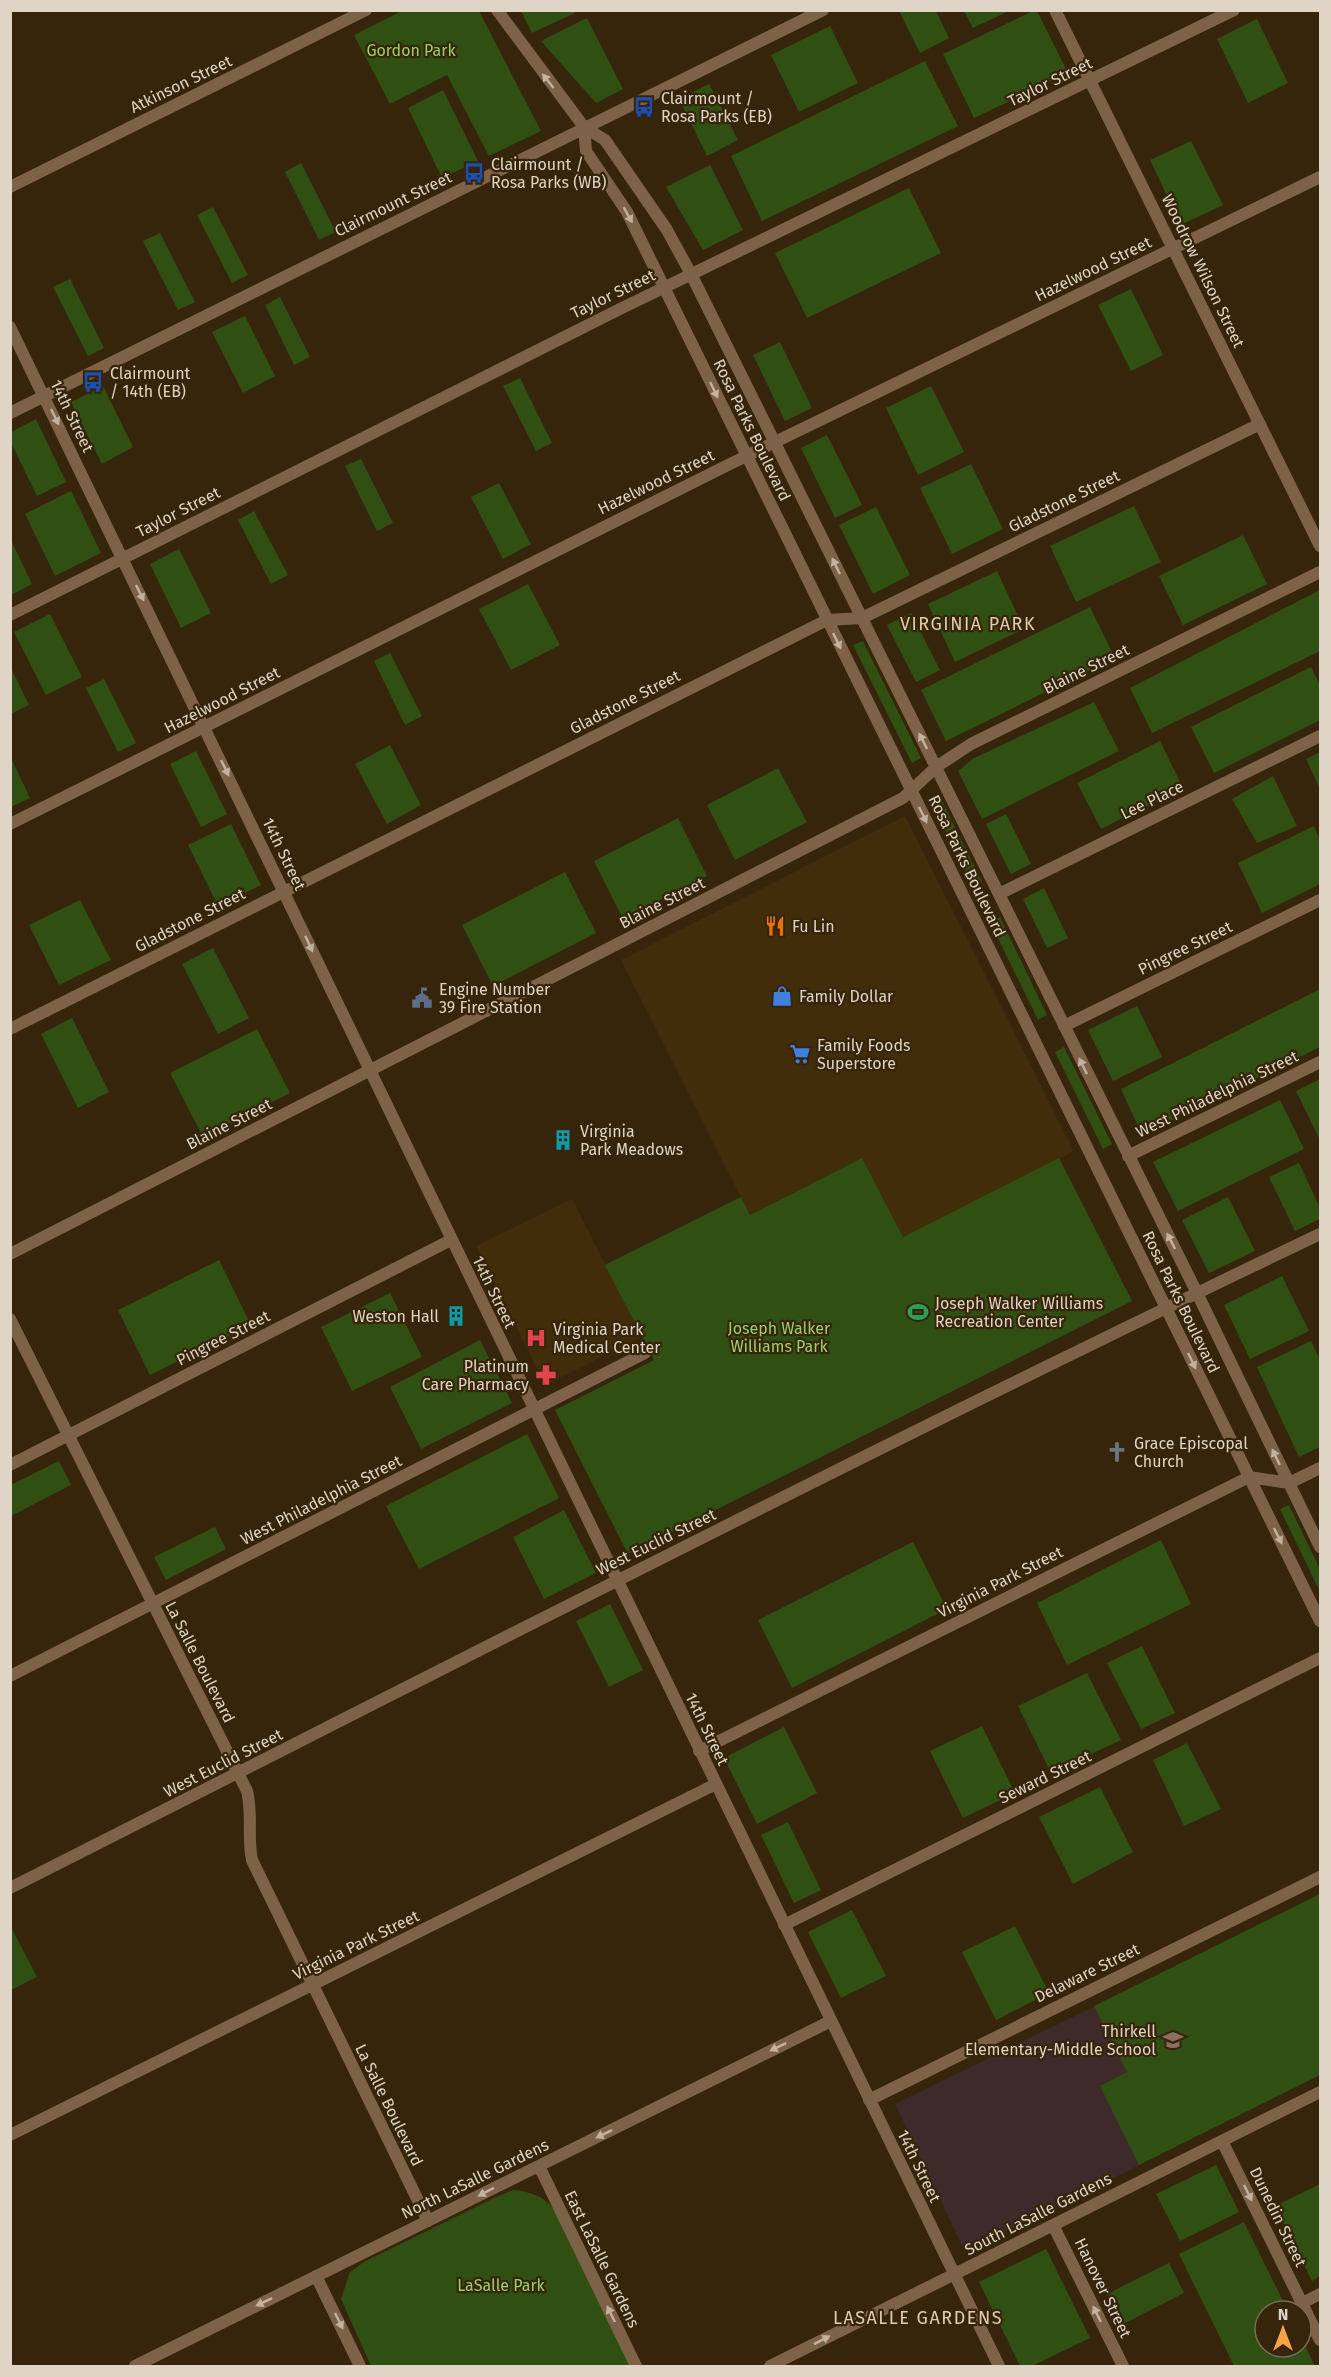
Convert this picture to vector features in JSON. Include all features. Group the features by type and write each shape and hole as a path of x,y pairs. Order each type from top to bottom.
{"street":[{"name":"Atkinson Street","path":"10,187 366,10"},
{"name":"Rosa Parks Boulevard","path":"497,10 584,127 605,140 667,230 692,274 1197,1293 1320,1547"},
{"name":"Clairmount Street","path":"10,413 823,10"},
{"name":"Woodrow Wilson Street","path":"1055,10 1320,546"},
{"name":"Taylor Street","path":"10,615 692,274 1234,10"},
{"name":"Rosa Parks Boulevard","path":"584,127 586,151 627,212 1320,1621"},
{"name":"Hazelwood Street","path":"10,825 746,456 1320,177"},
{"name":"14th Street","path":"10,327 999,2367"},
{"name":"Gladstone Street","path":"10,1029 826,620 862,618 1260,424"},
{"name":"Blaine Street","path":"10,1254 903,798 936,767 971,744 1320,572"},
{"name":"Lee Place","path":"999,894 1320,736"},
{"name":"Pingree Street","path":"1064,1026 1320,900"},
{"name":"West Philadelphia Street","path":"1128,1156 1320,1062"},
{"name":"West Euclid Street","path":"10,1888 239,1774 616,1580 1320,1234"},
{"name":"Pingree Street","path":"10,1465 451,1240"},
{"name":"La Salle Boulevard","path":"10,1319 239,1774 250,1802 248,1833 252,1860 428,2221"},
{"name":"West Philadelphia Street","path":"10,1676 645,1353"},
{"path":"1249,1477 1289,1483 1320,1468"},
{"name":"Virginia Park Street","path":"699,1750 1249,1477"},
{"name":"Seward Street","path":"784,1925 1320,1658"},
{"name":"Virginia Park Street","path":"10,2135 716,1784"},
{"name":"Delaware Street","path":"869,2100 1320,1877"},
{"name":"North LaSalle Gardens","path":"135,2367 831,2021"},
{"name":"South LaSalle Gardens","path":"770,2367 1320,2092"},
{"name":"Dunedin Street","path":"1222,2141 1300,2299"},
{"name":"East LaSalle Gardens","path":"539,2166 636,2367"},
{"name":"Hanover Street","path":"1053,2225 1123,2367"},
{"path":"316,2277 360,2367"},
{"name":"Dunedin Street","path":"1313,2326 1320,2340"}],"shaded area":[{"path":"905,816 1074,1151 903,1237 862,1158 750,1215 621,960"},
{"path":"572,1199 642,1337 545,1385 476,1246"},
{"name":"Thirkell Elementary-Middle School","path":"1132,1988 1320,2075 965,2252 895,2104"}],"green space":[{"name":"Gordon Park","path":"402,11 479,11 541,131 489,156 447,75 390,104 354,35"},
{"path":"521,11 574,11 575,13 532,33"},
{"path":"899,11 936,11 949,38 920,53"},
{"path":"964,11 1009,11 973,28"},
{"path":"1037,11 1068,73 974,118 943,54"},
{"path":"587,18 623,89 596,103 541,41"},
{"path":"1257,19 1288,83 1248,103 1217,39"},
{"path":"830,26 858,83 799,112 771,55"},
{"path":"925,61 958,126 762,221 731,156"},
{"path":"709,84 738,140 707,156 679,99"},
{"path":"443,90 478,161 442,178 408,108"},
{"path":"1191,141 1223,205 1181,225 1150,160"},
{"path":"301,163 336,232 319,240 285,172"},
{"path":"710,165 743,230 703,250 666,187"},
{"path":"909,188 941,253 807,318 775,253"},
{"path":"213,207 248,275 232,283 197,215"},
{"path":"160,233 195,302 178,310 143,241"},
{"path":"70,279 104,348 88,356 53,287"},
{"path":"1131,289 1163,355 1131,371 1098,305"},
{"path":"280,297 310,357 294,365 265,305"},
{"path":"245,316 275,376 243,393 212,332"},
{"path":"780,342 812,408 785,421 753,355"},
{"path":"520,378 552,443 536,451 503,386"},
{"path":"103,386 133,447 102,464 71,402"},
{"path":"931,386 964,452 918,475 886,408"},
{"path":"36,419 66,482 37,496 10,441 11,432"},
{"path":"827,435 862,505 835,518 801,448"},
{"path":"361,459 393,523 377,531 345,466"},
{"path":"971,464 1003,529 952,554 920,488"},
{"path":"499,483 531,544 503,559 471,497"},
{"path":"71,491 101,553 55,576 25,514"},
{"path":"1134,506 1161,562 1076,602 1050,546"},
{"path":"876,507 910,575 873,594 839,525"},
{"path":"254,511 288,575 271,584 238,520"},
{"path":"1243,535 1267,584 1183,625 1159,576"},
{"path":"11,540 32,584 10,595"},
{"path":"179,549 211,613 181,628 150,564"},
{"path":"997,571 1024,629 955,662 928,604"},
{"path":"528,584 560,645 511,670 479,609"},
{"path":"1320,590 1320,651 1152,733 1130,688"},
{"path":"1090,607 1115,658 946,741 921,690"},
{"path":"911,613 940,670 916,682 887,625"},
{"path":"50,614 82,677 46,695 14,632"},
{"path":"863,641 921,758 912,763 853,645"},
{"path":"390,653 422,716 405,725 374,661"},
{"path":"1311,667 1320,685 1320,720 1214,773 1191,727"},
{"path":"11,668 29,705 10,714"},
{"path":"104,679 136,743 118,752 86,688"},
{"path":"1094,702 1119,751 982,819 958,771 974,758"},
{"path":"1160,741 1183,788 1101,829 1077,783"},
{"path":"390,745 421,805 387,824 355,764"},
{"path":"196,751 227,814 201,827 170,764"},
{"path":"1320,752 1320,789 1306,759"},
{"path":"11,758 30,798 10,807"},
{"path":"778,768 807,822 735,860 707,805"},
{"path":"1273,776 1297,826 1257,843 1232,799"},
{"path":"940,797 982,882 973,887 931,801"},
{"path":"1006,814 1031,864 1011,874 986,824"},
{"path":"678,818 707,876 623,919 594,861"},
{"path":"231,824 261,885 218,906 188,845"},
{"path":"1314,826 1320,840 1320,884 1262,913 1238,863"},
{"path":"565,872 596,933 493,986 462,925"},
{"path":"1044,888 1068,938 1047,948 1023,899"},
{"path":"80,900 111,960 59,985 29,925"},
{"path":"1000,917 1047,1015 1038,1020 990,922"},
{"path":"213,948 249,1018 218,1034 182,964"},
{"path":"1320,989 1320,1047 1142,1135 1121,1089"},
{"path":"1137,1006 1162,1057 1113,1081 1088,1030"},
{"path":"72,1018 109,1092 78,1108 41,1034"},
{"path":"257,1029 290,1093 203,1137 170,1073"},
{"path":"1064,1047 1112,1144 1103,1149 1055,1052"},
{"path":"1320,1079 1320,1140 1296,1091"},
{"path":"1280,1100 1304,1149 1178,1211 1153,1162"},
{"name":"Joseph Walker Williams Park","path":"862,1158 903,1237 1059,1158 1132,1301 628,1554 555,1410 654,1360 605,1265 741,1197 750,1215"},
{"path":"1299,1163 1320,1208 1320,1219 1295,1231 1269,1177"},
{"path":"1228,1197 1255,1251 1209,1273 1182,1220"},
{"path":"219,1260 251,1325 150,1375 118,1310"},
{"path":"1282,1276 1309,1331 1250,1359 1224,1305"},
{"path":"390,1293 422,1357 352,1391 321,1327"},
{"path":"480,1340 512,1403 421,1449 390,1387"},
{"path":"1311,1341 1320,1360 1320,1447 1299,1457 1257,1367"},
{"path":"527,1434 559,1498 419,1569 386,1506"},
{"path":"59,1461 71,1485 11,1516 11,1485"},
{"path":"1289,1505 1320,1569 1320,1592 1280,1509"},
{"path":"564,1510 596,1573 544,1599 513,1537"},
{"path":"215,1527 226,1549 166,1580 154,1557"},
{"path":"1161,1540 1191,1604 1067,1665 1037,1603"},
{"path":"913,1542 947,1609 792,1688 758,1620"},
{"path":"610,1604 643,1670 609,1687 576,1621"},
{"path":"1142,1646 1175,1713 1141,1729 1107,1663"},
{"path":"1087,1673 1121,1740 1051,1773 1018,1706"},
{"path":"982,1726 1015,1793 963,1818 930,1751"},
{"path":"784,1727 817,1793 757,1824 724,1758"},
{"path":"1187,1743 1221,1809 1184,1826 1153,1760"},
{"path":"1100,1787 1133,1852 1073,1884 1039,1817"},
{"path":"788,1822 821,1890 794,1903 761,1835"},
{"path":"1320,1894 1320,2075 1139,2165 1100,2086 1127,2072 1094,2006"},
{"path":"852,1910 886,1976 841,1998 808,1932"},
{"path":"10,1925 37,1977 11,1990 10,1990"},
{"path":"1015,1926 1049,1993 996,2020 962,1952"},
{"path":"1216,2165 1239,2212 1180,2241 1156,2194"},
{"path":"1320,2184 1320,2276 1312,2281 1275,2206"},
{"name":"LaSalle Park","path":"513,2190 535,2195 554,2208 631,2366 371,2366 341,2299 350,2272 364,2262"},
{"path":"1244,2222 1282,2299 1253,2299 1253,2359 1312,2359 1315,2366 1234,2366 1179,2254"},
{"path":"1046,2249 1090,2338 1032,2366 1020,2366 979,2282"},
{"path":"1169,2263 1184,2293 1123,2324 1107,2294"}],"place":[{"name":"Clairmount / Rosa Parks (EB)","path":"644,107"},
{"name":"Clairmount / Rosa Parks (WB)","path":"474,173"},
{"name":"Clairmount / 14th (EB)","path":"93,382"},
{"name":"Fu Lin","path":"775,926"},
{"name":"Family Dollar","path":"782,996"},
{"name":"Engine Number 39 Fire Station","path":"422,998"},
{"name":"Family Foods Superstore","path":"800,1054"},
{"name":"Virginia Park Meadows","path":"563,1140"},
{"name":"Joseph Walker Williams Recreation Center","path":"918,1312"},
{"name":"Weston Hall","path":"456,1316"},
{"name":"Virginia Park Medical Center","path":"536,1338"},
{"name":"Platinum Care Pharmacy","path":"546,1375"},
{"name":"Grace Episcopal Church","path":"1117,1452"},
{"name":"Thirkell Elementary-Middle School","path":"1173,2040"}],"district":[{"name":"VIRGINIA PARK","path":"968,624"},
{"name":"LASALLE GARDENS","path":"918,2318"}]}
